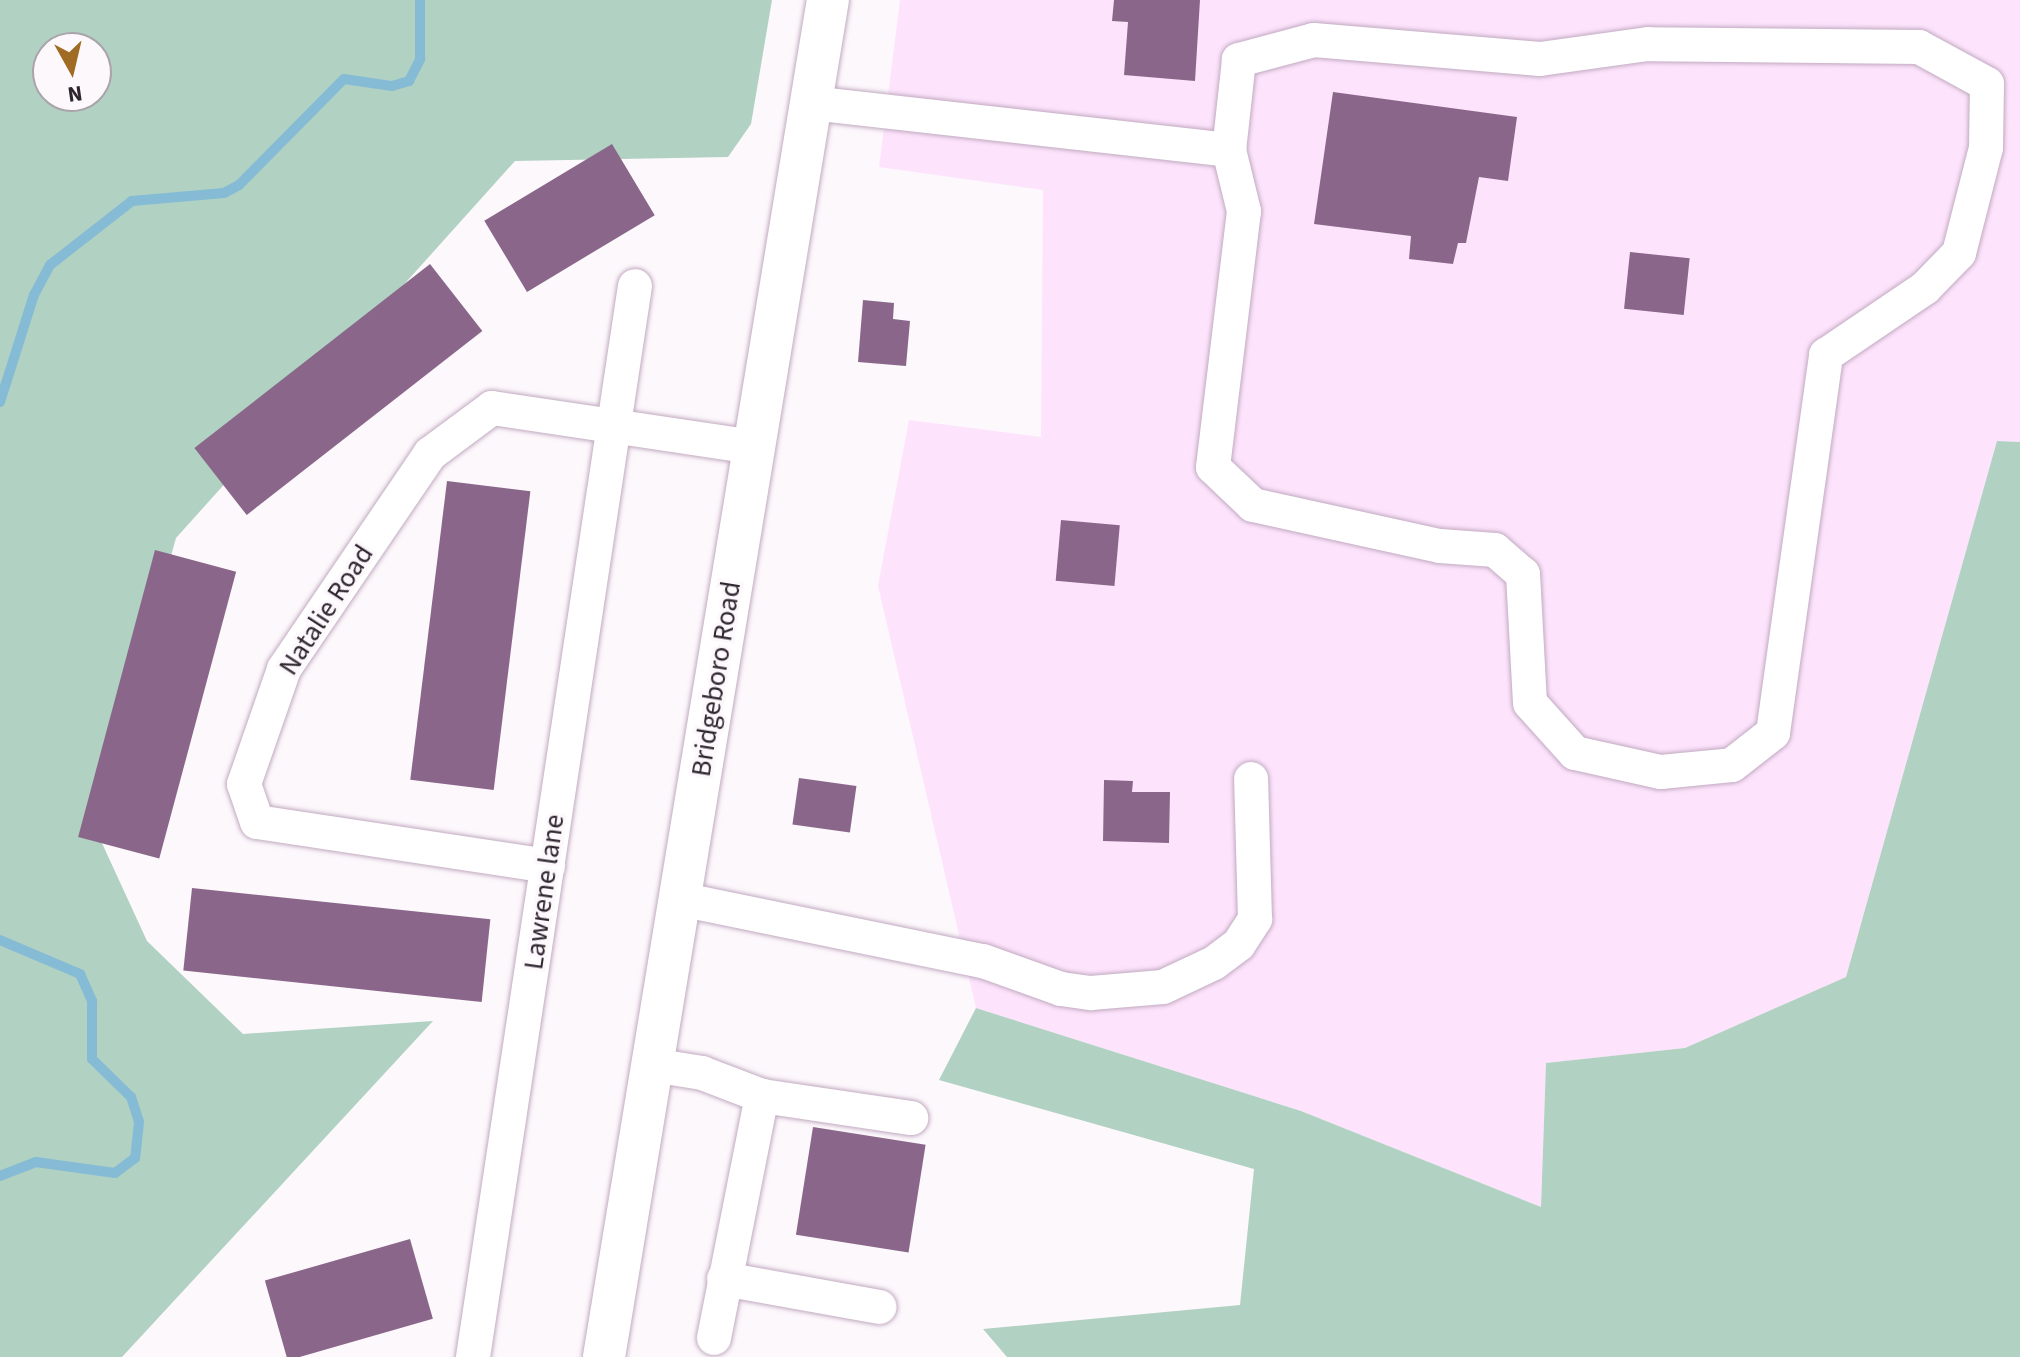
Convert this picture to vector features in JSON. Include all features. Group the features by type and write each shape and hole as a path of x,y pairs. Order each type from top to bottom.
{"main road":[{"name":"Bridgeboro Road","path":"604,1357 828,0"}],"lane":[{"path":"1314,40 1540,59 1648,44 1919,47 1987,84 1986,148 1959,253 1925,288 1826,355 1773,733 1732,765 1661,772 1575,753 1530,703 1523,574 1495,550 1440,546 1253,505 1213,467 1244,211 1229,150 1239,60 1314,40"},
{"path":"811,103 1229,150"},
{"name":"Lawrene lane","path":"473,1357 611,426 635,286"},
{"name":"Natalie Road","path":"548,866 257,822 244,784 284,669 430,454 492,408 754,447"},
{"path":"680,899 983,961 1061,989 1120,993 1163,987 1214,963 1239,944 1255,919 1251,779"},
{"path":"652,1065 702,1073 762,1096 911,1118"},
{"path":"714,1338 762,1096"},
{"path":"724,1279 879,1307"}],"shaded area":[{"path":"900,0 2020,0 2020,442 1997,441 1846,977 1685,1048 1546,1063 1541,1207 1301,1111 976,1008 878,586 909,420 1041,437 1043,190 879,167"}],"green space":[{"path":"0,0 772,0 751,124 728,157 515,161 176,538 95,828 147,941 243,1034 433,1021 122,1357 0,1357"},
{"path":"1997,441 2020,442 2020,1357 1007,1357 983,1329 1240,1305 1254,1169 939,1080 976,1008 1301,1111 1541,1207 1546,1063 1685,1048 1846,977"}],"building":[{"path":"1114,0 1200,0 1195,81 1124,75 1128,22 1112,21"},
{"path":"1333,92 1517,117 1508,181 1479,177 1466,243 1458,243 1453,264 1409,259 1411,236 1314,224"},
{"path":"612,144 655,215 527,292 484,221"},
{"path":"1630,252 1690,258 1684,315 1624,309"},
{"path":"430,264 482,331 247,515 194,448"},
{"path":"863,300 894,303 893,319 910,321 906,366 858,362"},
{"path":"447,481 530,491 494,790 410,780"},
{"path":"1061,520 1120,525 1114,586 1056,581"},
{"path":"155,550 236,572 159,859 78,837"},
{"path":"799,778 856,786 850,833 792,825"},
{"path":"1104,780 1133,781 1132,792 1170,792 1169,843 1103,841"},
{"path":"192,888 490,919 482,1002 183,971"},
{"path":"813,1127 926,1145 909,1252 796,1235"},
{"path":"410,1239 433,1319 300,1357 287,1357 265,1281"}],"waterway":[{"path":"0,402 34,295 50,265 132,201 224,193 239,185 344,79 392,86 409,81 420,59 420,0"},
{"path":"0,940 80,974 92,1001 92,1059 131,1097 139,1122 135,1158 115,1173 36,1162 0,1176"}]}
